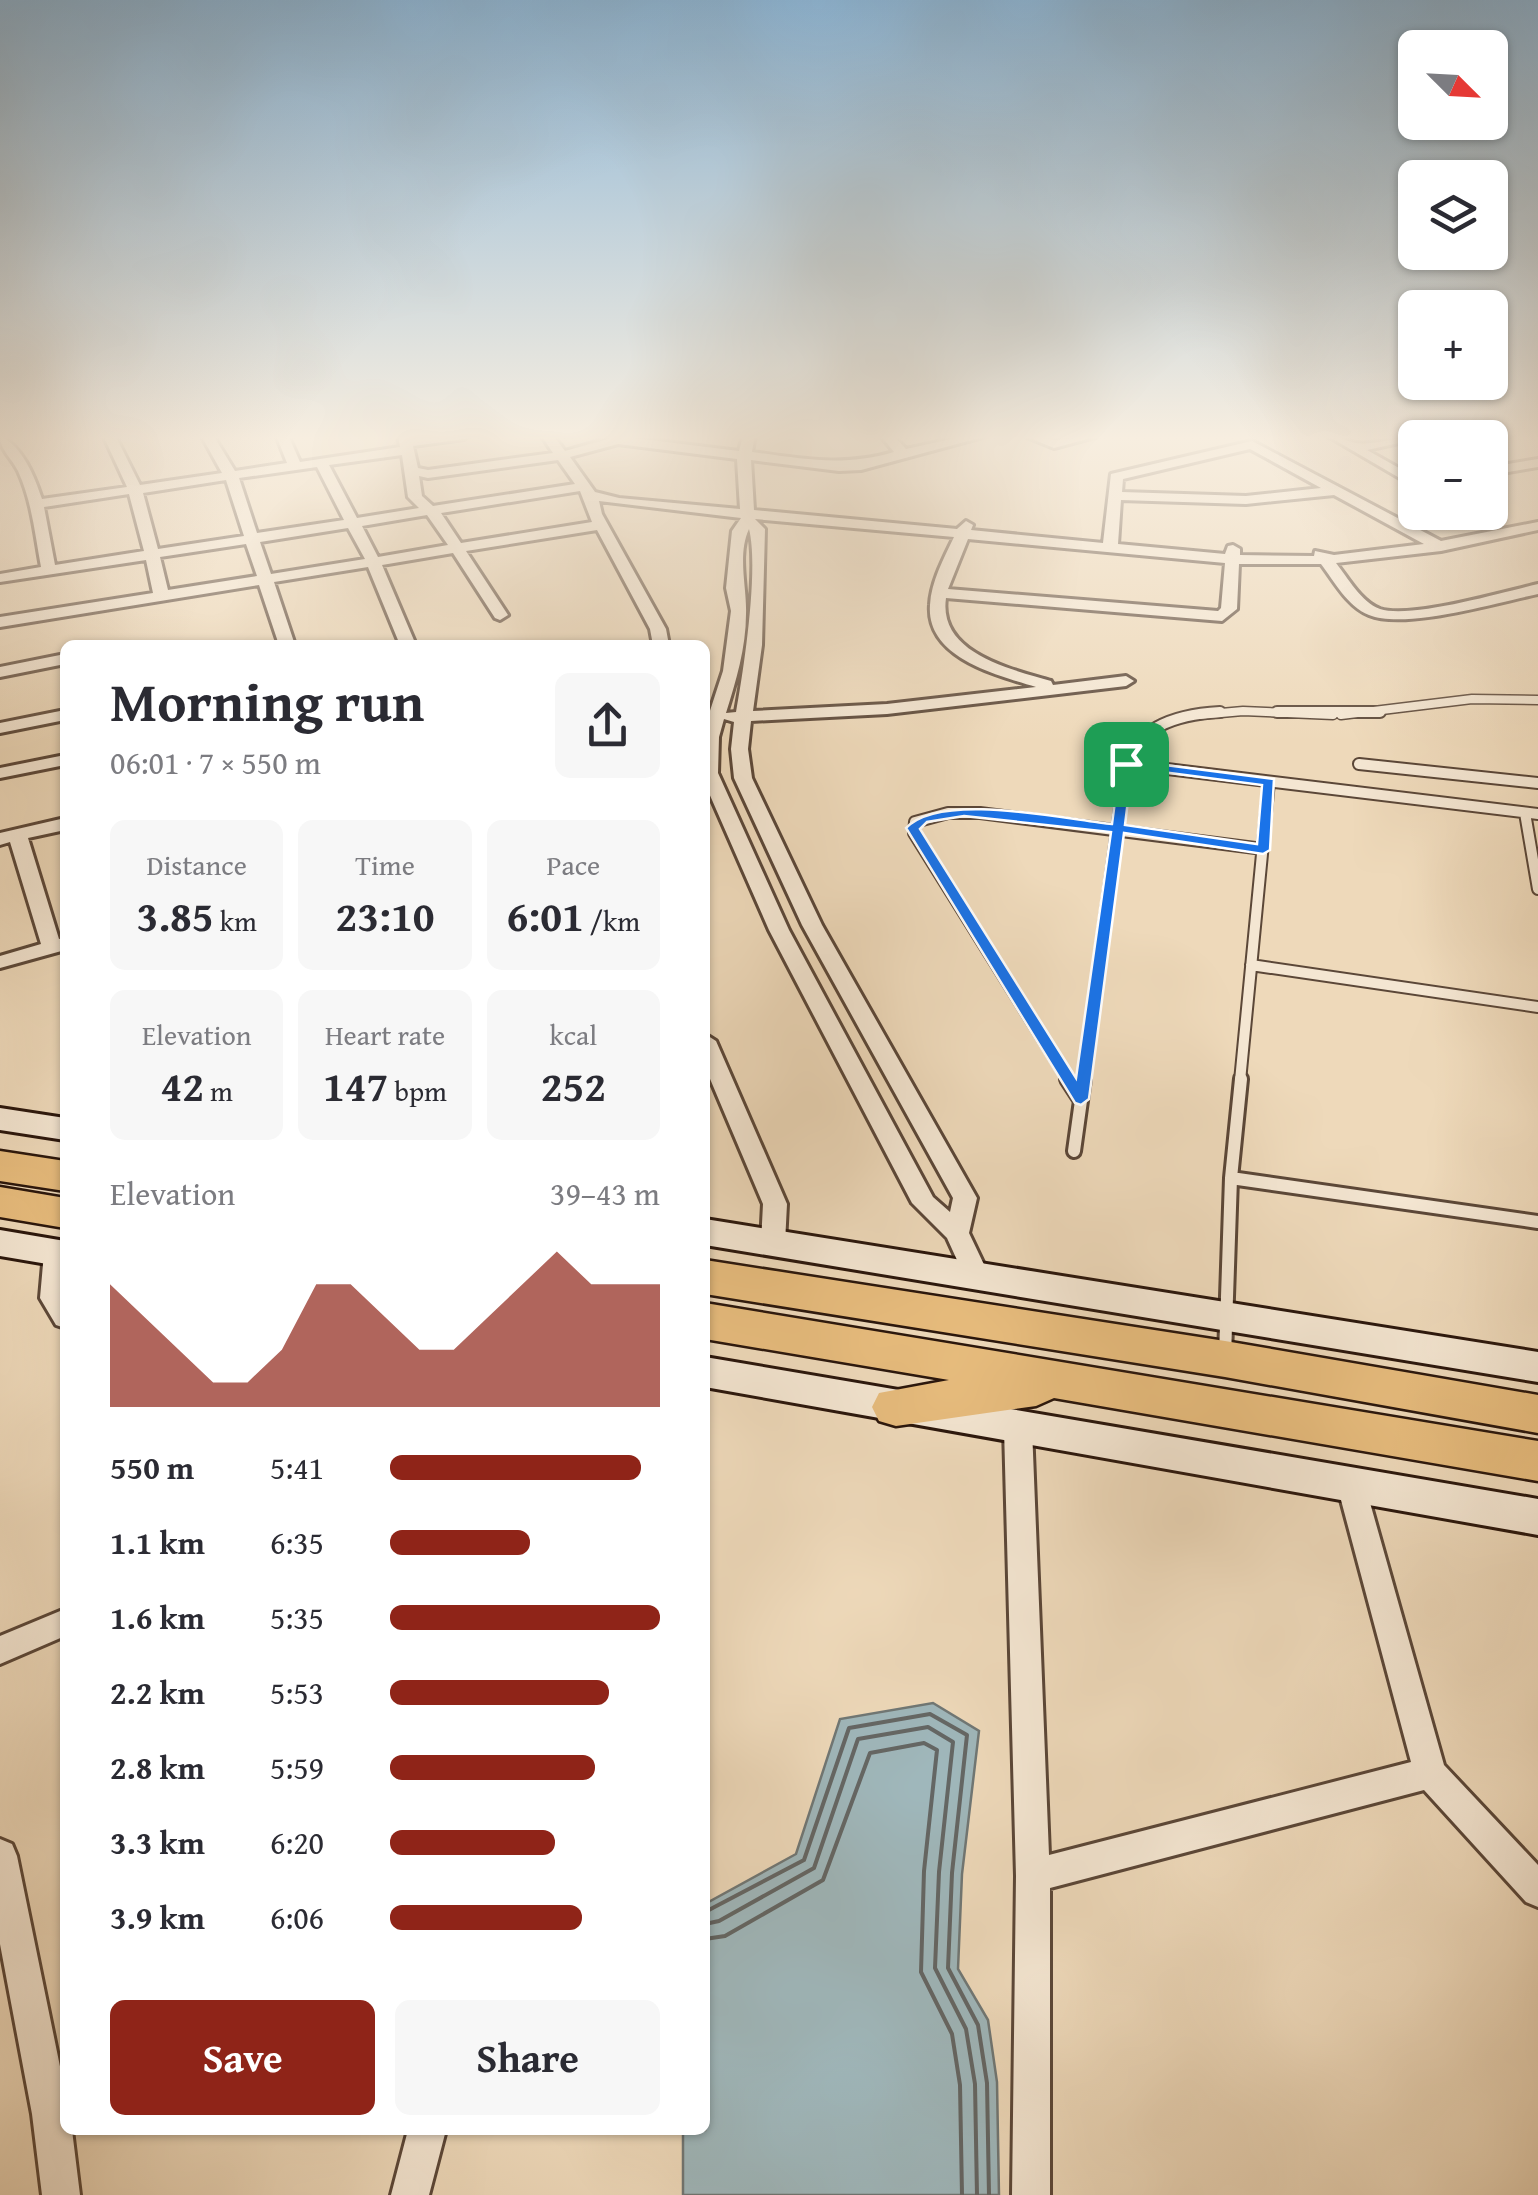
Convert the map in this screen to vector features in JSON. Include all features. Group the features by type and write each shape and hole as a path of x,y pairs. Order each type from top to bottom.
{"highway":[{"path":"0,1166 60,1175"},
{"path":"0,1202 60,1239"},
{"path":"710,1278 1226,1338 1535,1451"},
{"path":"710,1322 1535,1451"},
{"path":"896,1407 1075,1381"}],"street":[{"path":"43,537 50,570"},
{"path":"147,537 160,596"},
{"path":"0,578 254,537"},
{"path":"360,537 406,640"},
{"path":"451,537 500,615"},
{"path":"0,622 521,537"},
{"path":"609,537 658,629 660,640"},
{"path":"738,537 734,580 739,611 731,671 711,717 888,709 1053,686 1126,681"},
{"path":"758,537 752,668 737,755 740,766 812,925 965,1198 957,1233"},
{"path":"962,537 940,593 938,626 948,639 995,666 1053,686"},
{"path":"1052,537 1234,554 1322,556 1441,547 1485,537"},
{"path":"1110,537 1110,543"},
{"path":"1322,556 1423,537"},
{"path":"1426,537 1441,547"},
{"path":"250,538 286,640"},
{"path":"940,593 1214,616 1229,609 1234,554"},
{"path":"1322,556 1367,607 1389,615 1538,589"},
{"path":"734,580 756,579"},
{"path":"0,672 60,660"},
{"path":"0,728 60,716"},
{"path":"0,774 60,761"},
{"path":"710,778 779,930 874,1110 924,1203 957,1233 976,1276"},
{"path":"0,962 58,945 22,858 9,837 60,825"},
{"path":"750,865 783,862"},
{"path":"710,1053 775,1204 773,1243"},
{"path":"874,1110 912,1103"},
{"path":"0,1119 60,1129"},
{"path":"710,1233 976,1276 1226,1338 1538,1367"},
{"path":"0,1243 60,1240"},
{"path":"60,1253 53,1298 60,1310"},
{"path":"710,1373 1538,1516"},
{"path":"1018,1428 1033,1876 1031,2195"},
{"path":"1351,1485 1430,1773 1538,1890"},
{"path":"0,1650 60,1624"},
{"path":"1033,1876 1430,1773"},
{"path":"0,1856 9,1952 58,2111 61,2195"},
{"path":"410,2195 426,2135"}],"lane":[{"path":"1074,1150 1126,764 1133,743 1140,736 1194,716 1238,712 1359,714 1475,697 1538,700"},
{"path":"1126,764 1538,814"},
{"path":"1359,764 1538,783"},
{"path":"1226,1338 1231,1178 1269,782"},
{"path":"1081,1099 913,828 923,819 964,812 1118,828 1263,850"},
{"path":"1525,813 1538,889"},
{"path":"1252,964 1538,1007"},
{"path":"1231,1178 1538,1222"}],"water":[{"path":"933,1703 979,1731 962,1874 958,1969 988,2020 997,2082 999,2195 683,2195 683,2135 710,2135 710,1901 796,1854 840,1719"}],"route":[{"path":"1126,764 1118,828 964,812 923,819 913,828 1081,1099 1118,828 1263,850 1269,782 1126,764"}]}
